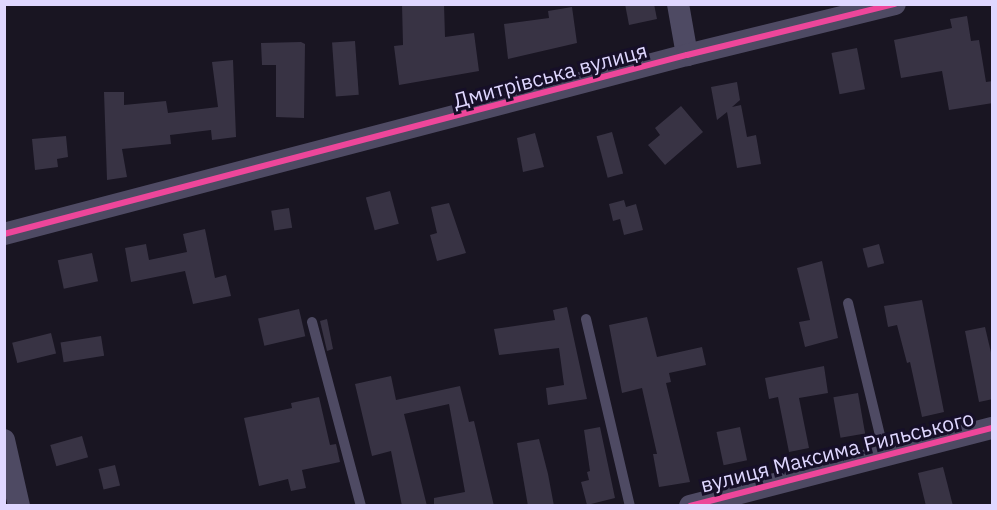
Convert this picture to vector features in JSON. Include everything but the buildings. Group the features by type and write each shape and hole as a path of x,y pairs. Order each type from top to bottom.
{"street":[{"path":"678,4 687,55"},
{"name":"Дмитрівська вулиця","path":"4,234 687,55 895,4"},
{"name":"вулиця Максима Рильського","path":"690,506 993,428"},
{"path":"4,440 19,506"}],"lane":[{"path":"848,303 885,456"},
{"path":"586,319 630,506"},
{"path":"312,322 361,506"}],"cycle path":[{"path":"4,234 687,55 895,4"},
{"path":"690,506 992,428"}]}
